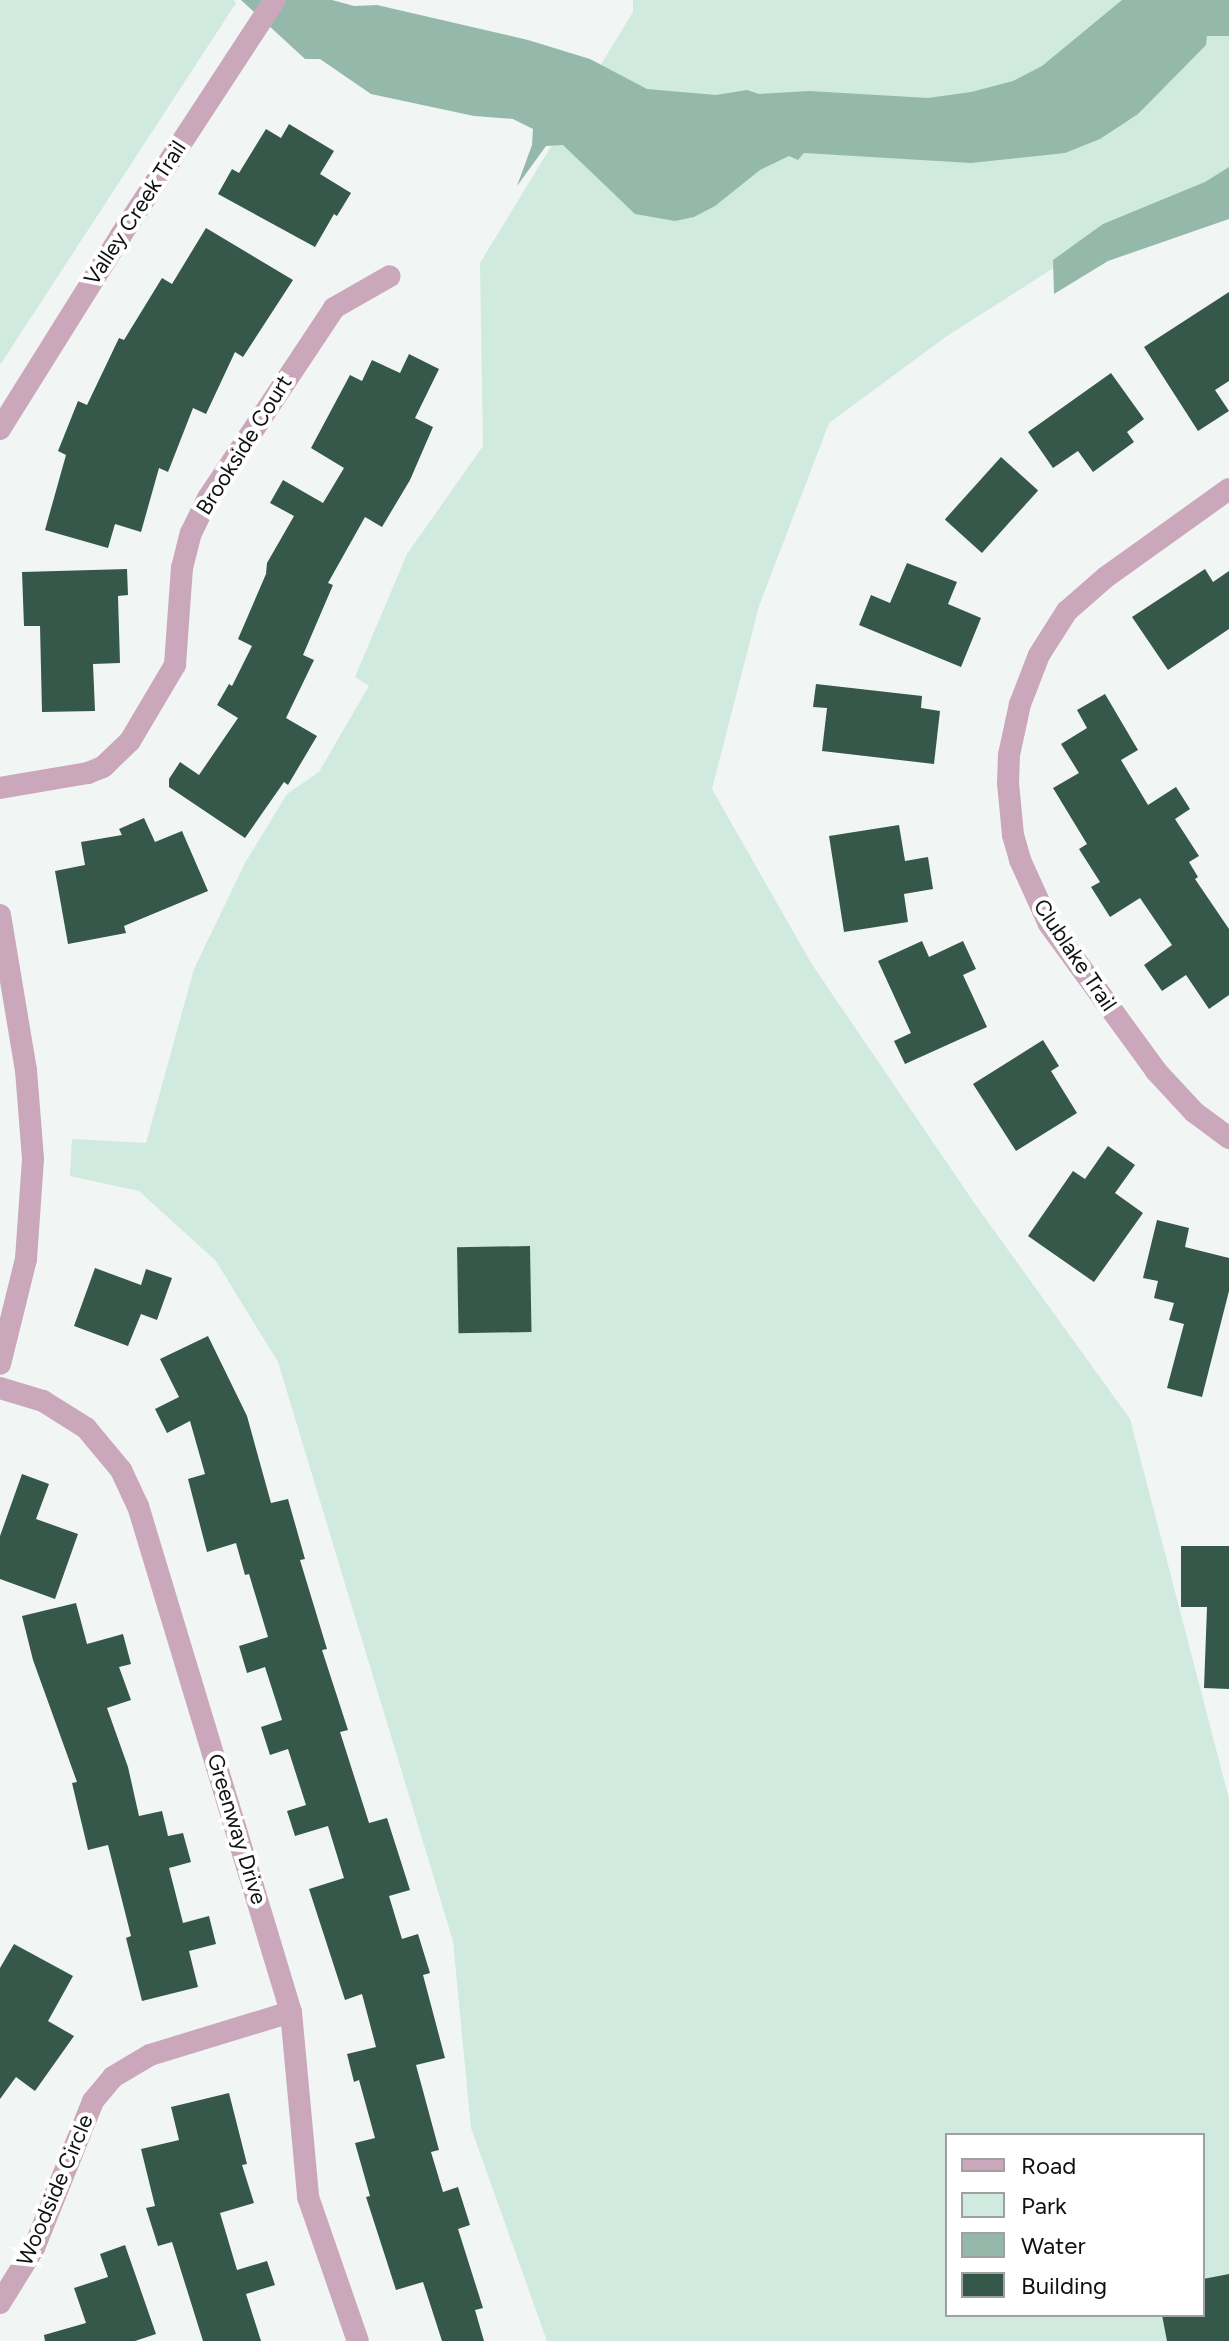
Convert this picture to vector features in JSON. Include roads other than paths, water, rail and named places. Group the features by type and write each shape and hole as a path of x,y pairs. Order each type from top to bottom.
{"street":[{"name":"Valley Creek Trail","path":"0,429 46,352 275,0"},
{"name":"Brookside Court","path":"0,788 88,773 103,767 130,741 175,665 182,568 191,533 208,498 334,308 390,276"},
{"name":"Clublake Trail","path":"1229,489 1106,577 1067,611 1039,655 1020,704 1009,755 1008,783 1013,835 1020,860 1049,924 1156,1071 1194,1112 1229,1138"},
{"path":"0,915 26,1070 33,1159 26,1259 0,1364"},
{"name":"Greenway Drive","path":"0,1388 43,1401 72,1417 110,1452 130,1487 291,2012 308,2197 358,2341"},
{"name":"Woodside Circle","path":"0,2303 34,2248 93,2101 113,2077 150,2055 291,2012"}],"water":[{"path":"241,0 332,0 354,6 377,5 528,40 590,59 647,89 716,95 747,90 759,94 809,91 928,98 971,92 1013,81 1042,66 1122,0 1229,0 1229,36 1207,36 1206,45 1138,114 1100,139 1065,153 971,163 804,153 798,160 789,156 760,170 715,206 694,217 675,221 635,214 563,145 546,146 517,186 532,145 533,129 513,119 474,116 371,94 320,59 305,59"},
{"path":"1229,167 1229,219 1108,261 1054,294 1053,260 1103,224 1205,182"}]}
